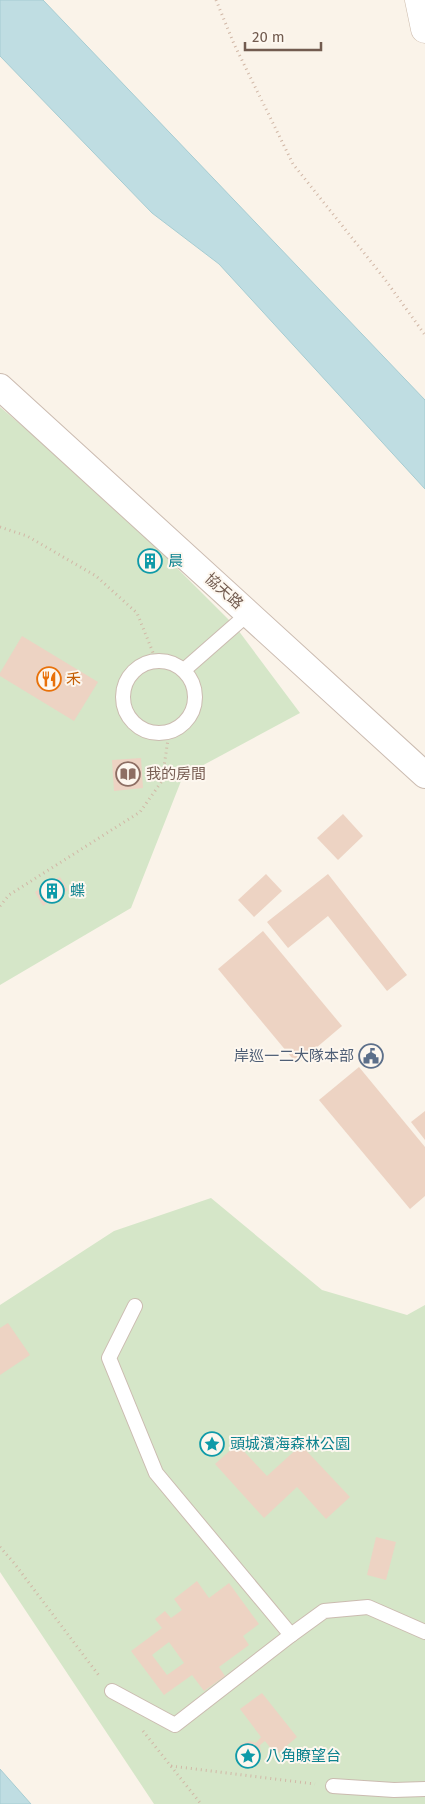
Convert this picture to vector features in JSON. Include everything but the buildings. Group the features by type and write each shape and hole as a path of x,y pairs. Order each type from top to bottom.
{"street":[{"path":"419,0 425,29"},
{"name":"協天路","path":"0,387 425,776"}],"lane":[{"path":"184,670 249,614"},
{"path":"156,660 171,662 184,670 193,683 195,698 192,713 183,725 169,732 154,734 140,728 128,718 122,704 123,688 130,674 141,664 156,660"},
{"path":"135,1306 109,1358 156,1473 291,1635"},
{"path":"112,1692 175,1725 291,1635 324,1612 368,1606 425,1632"},
{"path":"333,1786 394,1790 425,1789"}],"path":[{"path":"216,0 234,44 293,164 384,278 425,335"},
{"path":"0,527 27,536 96,576 137,613 156,660"},
{"path":"0,906 9,895 140,812 162,781 169,732"},
{"path":"0,1547 14,1563"},
{"path":"171,1766 333,1786"}],"green space":[{"path":"0,407 105,496 235,626 300,713 183,776 131,908 0,985"},
{"name":"頭城濱海森林公園","path":"211,1198 322,1290 407,1315 425,1305 425,1804 154,1804 0,1572 0,1305 114,1231"}],"water":[{"path":"0,0 43,0 425,400 425,489 219,264 152,213 0,56"},
{"path":"0,1769 31,1804 0,1804"}],"place":[{"name":"晨","path":"150,561"},
{"name":"禾","path":"49,679"},
{"name":"我的房間","path":"128,774"},
{"name":"蝶","path":"52,891"},
{"name":"岸巡一二大隊本部","path":"371,1056"},
{"name":"頭城濱海森林公園","path":"212,1444"},
{"name":"八角瞭望台","path":"248,1756"}]}
